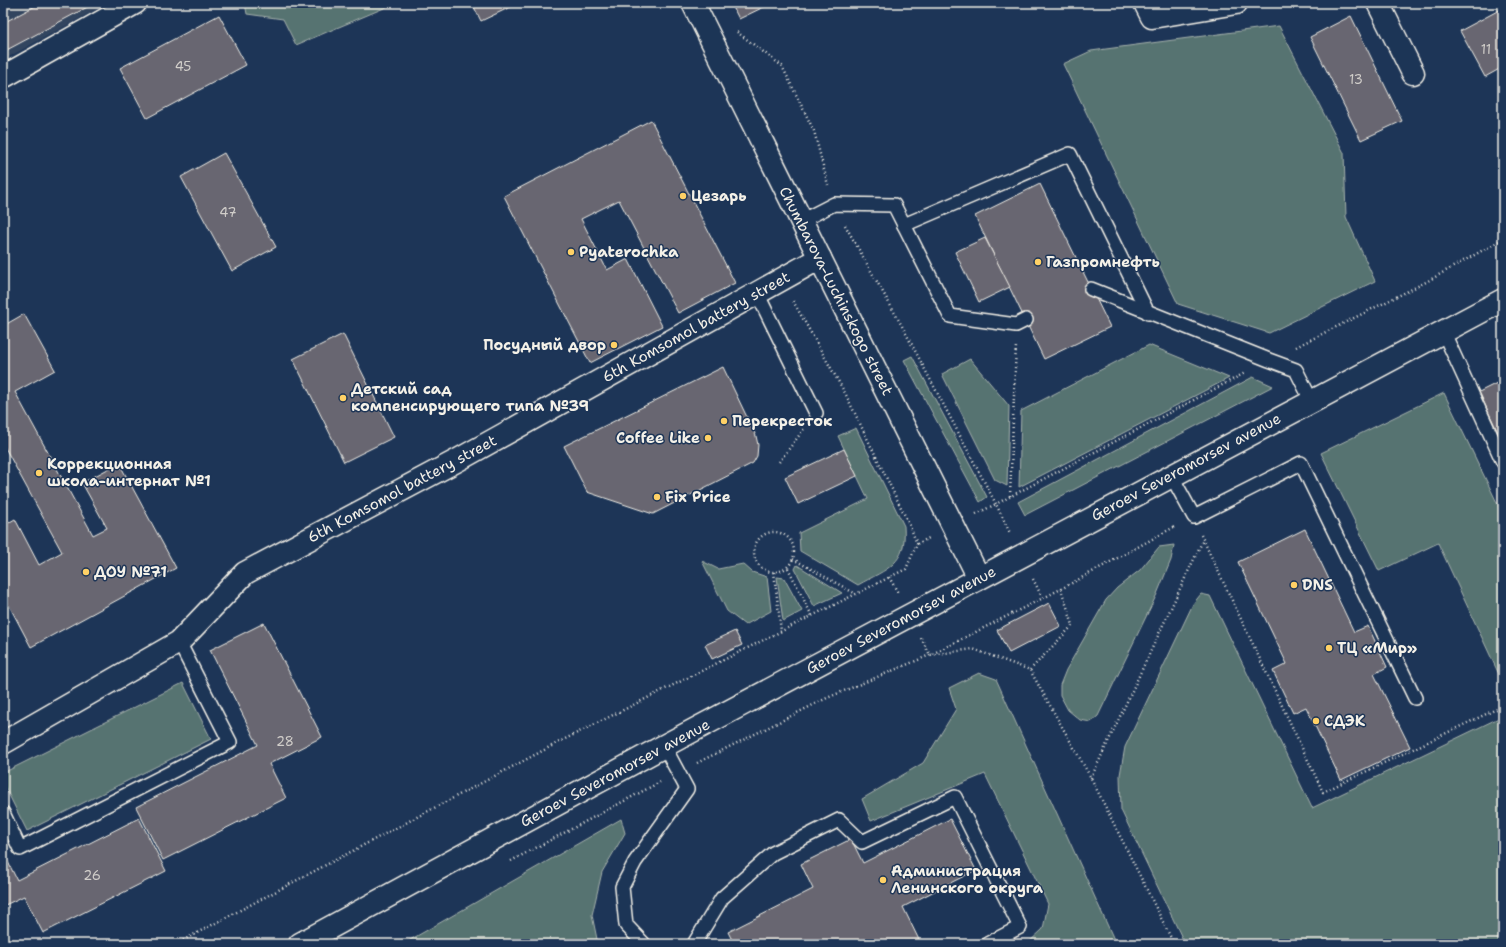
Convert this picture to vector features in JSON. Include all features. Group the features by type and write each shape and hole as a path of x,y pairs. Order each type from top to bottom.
{"street":[{"path":"3,77 135,3"},
{"name":"Chumbarova-Luchinskogo street","path":"693,3 979,578"},
{"path":"1145,3 1152,17 1236,3"},
{"path":"1378,3 1413,73"},
{"name":"6th Komsomol battery street","path":"3,743 179,642 245,573 458,460 820,258"},
{"name":"Geroev Severomorsev avenue","path":"300,944 664,746 910,616 1311,400 1503,300"}],"lane":[{"path":"904,225 1070,154 1148,313"},
{"path":"801,221 834,204 894,206 950,316 1021,323"},
{"path":"1091,289 1148,313 1296,370 1311,400"},
{"path":"757,293 816,413"},
{"path":"1443,331 1503,462"},
{"path":"1171,475 1194,517 1301,463 1415,698"},
{"path":"3,813 20,849 230,742 179,642"},
{"path":"644,944 626,925 622,887 634,862 687,790 664,746"},
{"path":"694,944 722,898 773,853 839,820 862,842 956,797 1020,927 987,944"}],"path":[{"path":"734,30 782,66 814,131 834,204 902,326 996,504 1042,597"},
{"path":"176,944 565,739 906,569 917,544 1269,360 1426,282 1503,239"},
{"path":"781,280 845,393 909,524 917,544"},
{"path":"1010,496 1021,323"},
{"path":"779,462 816,413"},
{"path":"506,863 678,773 827,698 930,655 1061,588 1194,517"},
{"path":"780,532 793,543 793,559 788,568 774,572 766,572 754,561 754,545 765,533 780,532"},
{"path":"1090,778 1203,539 1323,792 1503,706"},
{"path":"793,559 856,594"},
{"path":"788,568 812,616"},
{"path":"774,572 781,631"},
{"path":"889,577 930,655"},
{"path":"1030,670 1073,625 1061,588"},
{"path":"930,655 973,649 1030,670 1090,778 1174,944"}],"shaded area":[{"path":"3,3 108,3 3,60"}],"green space":[{"path":"245,3 396,3 296,45 283,19 247,14"},
{"path":"1279,26 1344,153 1346,217 1375,281 1269,333 1178,304 1063,64 1091,51"},
{"path":"1149,345 1229,378 1019,487 1021,411"},
{"path":"912,356 987,497 980,502 904,360"},
{"path":"970,359 1009,406 1007,486 995,480 942,374"},
{"path":"1253,377 1273,386 1025,515 1018,502"},
{"path":"1444,393 1503,515 1503,683 1438,543 1379,571 1321,453"},
{"path":"856,428 904,526 904,539 899,557 887,569 858,585 800,551 799,533 868,499 838,436"},
{"path":"1174,545 1171,560 1157,594 1098,716 1091,722 1080,720 1068,710 1060,695 1060,685 1066,670 1106,600 1117,588 1140,570 1159,547"},
{"path":"702,561 718,569 743,564 752,572 767,577 771,611 745,625 727,611"},
{"path":"797,565 842,593 814,606 795,569"},
{"path":"777,577 784,578 802,611 783,621"},
{"path":"1201,594 1210,596 1312,808 1503,716 1503,944 1185,944 1121,810 1120,775 1125,747 1193,604"},
{"path":"979,673 996,679 1116,944 1027,944 1043,929 1048,904 985,774 871,821 862,799 923,763 956,709 949,688"},
{"path":"183,683 211,739 27,831 3,783 3,773"},
{"path":"621,819 625,833 602,872 592,915 598,944 403,944"}],"building":[{"path":"41,3 95,3 3,52 3,23"},
{"path":"472,3 519,3 481,21"},
{"path":"731,3 772,3 739,19"},
{"path":"1503,8 1503,67 1485,77 1460,31"},
{"path":"219,15 246,65 147,118 120,68"},
{"path":"1351,16 1402,121 1361,140 1310,37"},
{"path":"651,120 735,283 678,313 619,200 581,219 607,270 628,259 662,326 590,363 504,196"},
{"path":"224,153 276,247 232,271 181,177"},
{"name":"Газпромнефть","path":"1040,184 1110,327 1044,359 975,216"},
{"path":"985,238 1010,287 979,302 955,252"},
{"name":"Коррекционная школа-интернат №1","path":"24,314 55,370 15,392 93,535 107,528 82,483 119,463 176,568 31,647 3,594 3,526 15,519 39,565 62,552 3,444 3,326"},
{"name":"Детский сад компенсирующего типа №39","path":"343,334 394,437 344,462 293,359"},
{"path":"723,367 756,436 758,445 757,456 753,463 653,514 587,492 564,446"},
{"path":"1503,380 1503,440 1502,441 1479,392"},
{"path":"844,449 857,476 798,504 785,477"},
{"name":"ТЦ «Мир»","path":"1305,529 1354,632 1368,626 1387,667 1374,674 1410,747 1341,780 1306,707 1293,713 1273,671 1287,664 1238,562"},
{"path":"1049,603 1061,626 1009,653 997,630"},
{"path":"264,623 322,737 269,764 286,798 163,860 136,807 258,745 210,650"},
{"path":"735,631 742,645 712,659 705,645"},
{"path":"139,818 166,871 43,933 24,896 3,906 3,852 17,880"},
{"name":"Администрация Ленинского округа","path":"950,819 976,870 903,907 921,944 734,944 728,932 813,889 801,864 851,839 863,863"}],"place":[{"name":"Цезарь","path":"683,196"},
{"name":"Pyaterochka","path":"571,252"},
{"name":"Газпромнефть","path":"1038,262"},
{"name":"Посудный двор","path":"614,345"},
{"name":"Детский сад компенсирующего типа №39","path":"343,398"},
{"name":"Перекресток","path":"724,421"},
{"name":"Coffee Like","path":"708,438"},
{"name":"Коррекционная школа-интернат №1","path":"39,473"},
{"name":"Fix Price","path":"657,497"},
{"name":"ДОУ №71","path":"86,572"},
{"name":"DNS","path":"1294,585"},
{"name":"ТЦ «Мир»","path":"1329,648"},
{"name":"СДЭК","path":"1316,721"},
{"name":"Администрация Ленинского округа","path":"883,880"}]}
